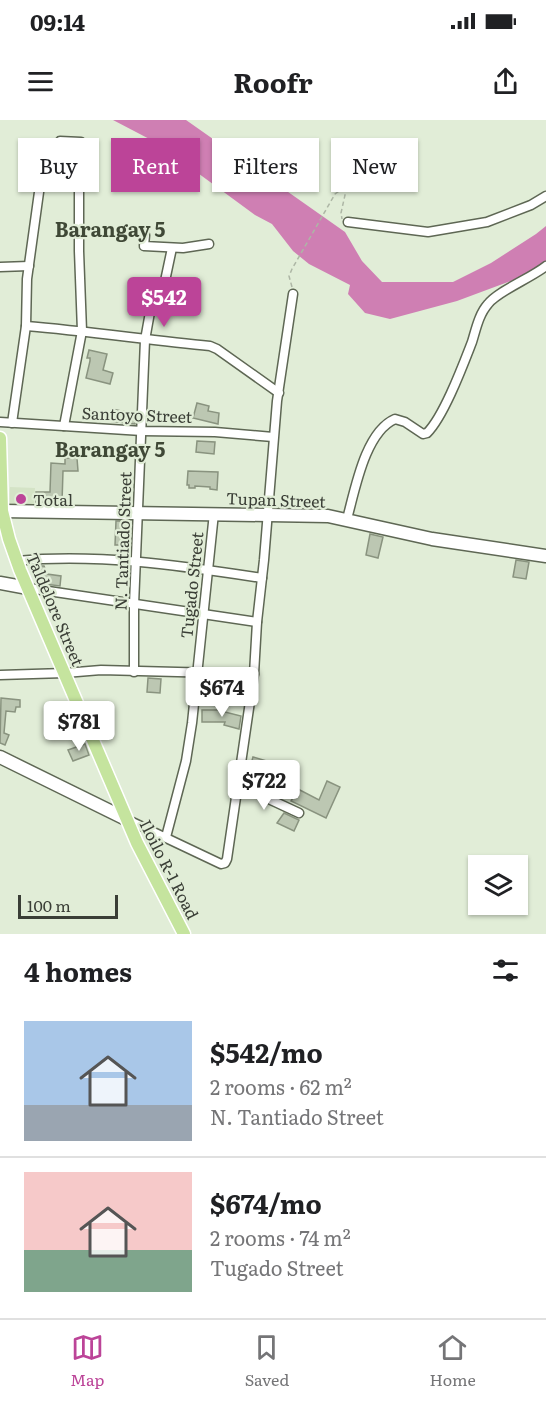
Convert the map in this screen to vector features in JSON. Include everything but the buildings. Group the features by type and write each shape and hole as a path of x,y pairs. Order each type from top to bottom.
{"main road":[{"name":"Taldelore Street","path":"0,438 2,511 17,561 126,819"},
{"name":"Tupan Street","path":"2,511 328,516 432,539 546,556"},
{"path":"0,583 28,588"},
{"path":"0,757 126,819"},
{"name":"Iloilo R-1 Road","path":"126,819 184,934"}],"street":[{"path":"12,423 26,326 29,266 45,164 60,141 81,142 79,251 82,331 64,426"},
{"path":"348,222 428,232 487,222 531,205 546,196"},
{"path":"146,235 144,246 172,248 209,244"},
{"name":"N. Tantiado Street","path":"134,672 137,512 145,340 152,301 165,281 172,248"},
{"path":"0,267 29,266"},
{"path":"347,519 367,453 384,425 395,419 405,422 423,434 427,433 435,423 461,371 483,311 489,302 546,267"},
{"path":"126,819 221,864 225,863 254,674 273,437 293,294"},
{"path":"26,326 210,346 218,349 279,393"},
{"name":"Santoyo Street","path":"0,422 142,431 215,432 273,437"},
{"name":"Tugado Street","path":"166,837 186,760 214,513"},
{"path":"17,561 38,559 136,561 262,578"},
{"path":"28,588 257,622"},
{"path":"0,675 101,670 254,674"},
{"path":"237,787 264,793 271,800 299,813"}],"path":[{"path":"293,294 289,276 292,269 338,190 342,189 345,191 340,213 341,218 348,222"}],"shaded area":[{"path":"113,120 186,120 212,138 212,183 200,175 200,138 147,138"},
{"path":"224,192 288,192 345,232 362,261 382,282 453,282 491,263 546,226 546,261 527,275 457,301 390,319 365,313 348,294 350,285 309,264 293,251 272,224 255,215"},
{"path":"10,487 35,488 34,506 9,505"}],"place":[{"name":"Total","path":"21,499"}],"district":[{"name":"Barangay 5","path":"110,228"},
{"name":"Barangay 5","path":"110,448"}]}
